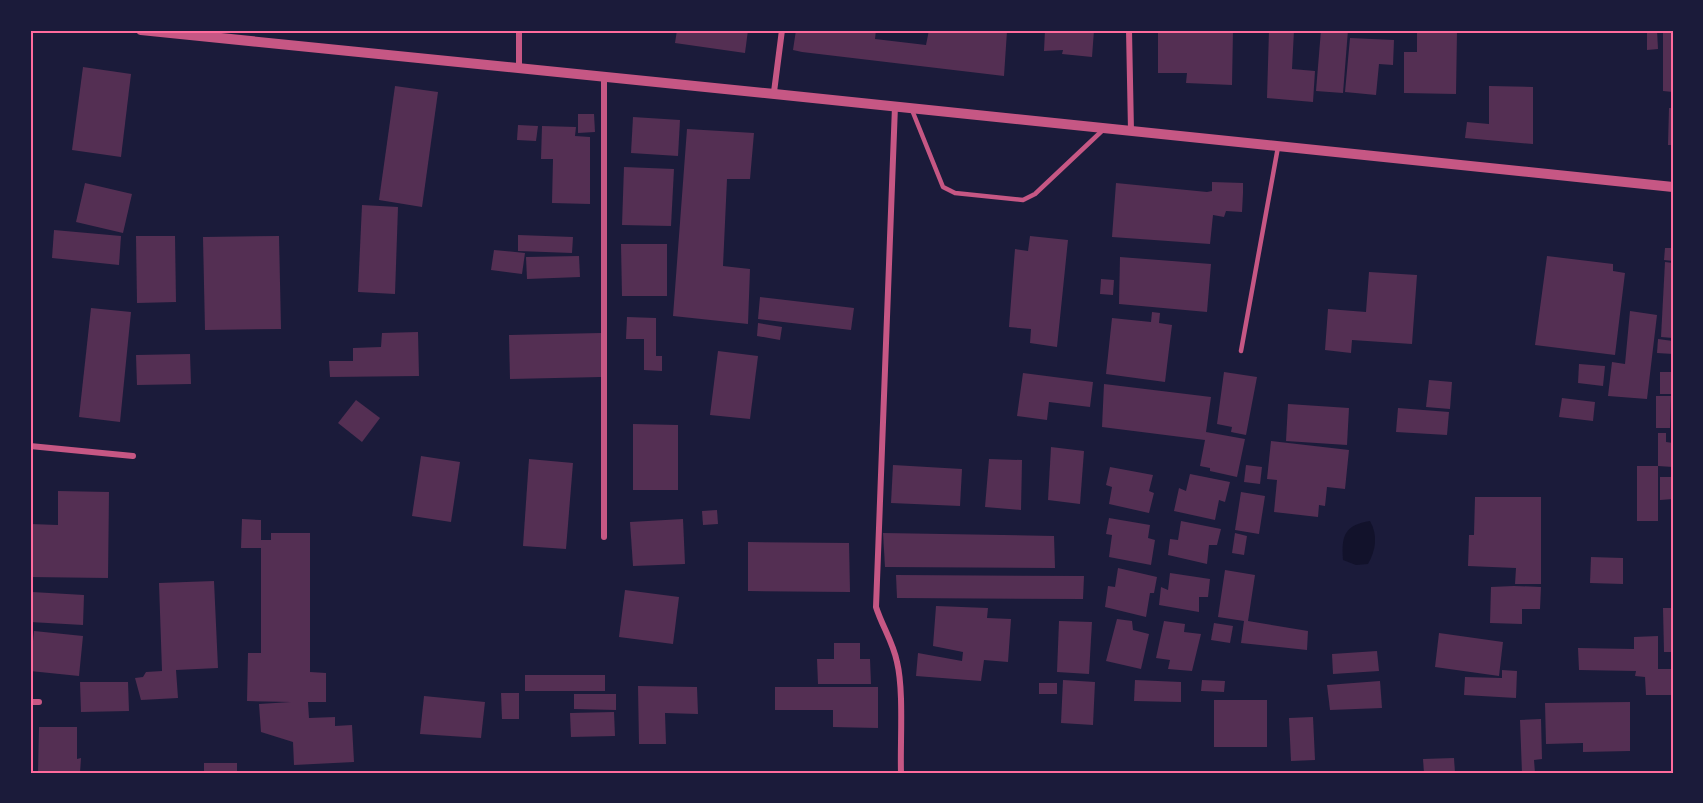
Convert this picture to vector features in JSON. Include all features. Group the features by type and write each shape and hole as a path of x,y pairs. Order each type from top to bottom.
{"street":[{"path":"141,30 774,92 1131,132 1673,187"},
{"path":"519,30 519,67"},
{"path":"774,92 782,30"},
{"path":"1129,30 1131,132"},
{"path":"604,75 604,537"},
{"path":"895,105 876,607 882,626 893,644 898,666 901,773"},
{"path":"30,446 133,456"},
{"path":"30,702 39,702"}],"lane":[{"path":"911,107 943,187 955,193 1023,200 1035,194 1104,129"},
{"path":"1241,351 1278,147"}],"shaded area":[{"path":"1370,521 1375,542 1368,564 1356,565 1343,560 1346,533 1355,525"}],"building":[{"path":"677,30 748,30 745,53 675,43"},
{"path":"796,30 876,30 875,39 926,45 929,30 1007,31 1004,76 802,52 793,50"},
{"path":"1045,30 1094,30 1092,57 1062,54 1063,50 1044,51"},
{"path":"1158,30 1233,30 1232,85 1186,83 1187,73 1158,73"},
{"path":"1269,30 1294,30 1292,69 1315,71 1313,102 1267,98"},
{"path":"1321,30 1348,30 1343,93 1316,91"},
{"path":"1417,30 1457,30 1456,94 1404,93 1404,52 1417,52"},
{"path":"1647,30 1657,30 1658,49 1647,50"},
{"path":"1663,30 1673,30 1673,92 1663,91"},
{"path":"1350,38 1394,40 1393,65 1379,64 1376,95 1345,92"},
{"path":"83,67 131,74 121,157 72,150"},
{"path":"395,86 438,92 422,207 379,200"},
{"path":"1489,86 1533,87 1533,144 1465,138 1467,122 1489,124"},
{"path":"1669,108 1673,108 1673,145 1668,145"},
{"path":"578,114 594,114 595,132 578,133"},
{"path":"633,117 680,120 678,156 631,153"},
{"path":"518,125 538,126 536,141 517,140"},
{"path":"542,126 576,127 575,136 590,137 590,204 552,203 553,159 541,159"},
{"path":"687,129 754,133 750,179 727,179 723,266 750,269 748,324 673,316"},
{"path":"624,167 674,169 671,226 622,225"},
{"path":"1212,182 1243,183 1243,193 1242,212 1226,211 1224,217 1213,215 1210,244 1112,237 1116,183 1207,192 1212,191"},
{"path":"85,183 132,194 123,233 76,222"},
{"path":"362,205 398,207 395,294 358,292"},
{"path":"54,230 121,236 119,265 52,258"},
{"path":"518,235 573,237 572,253 518,251"},
{"path":"136,236 175,236 176,302 137,303"},
{"path":"279,236 281,329 205,330 203,237"},
{"path":"1030,236 1068,240 1057,347 1030,343 1031,329 1009,327 1015,249 1028,251"},
{"path":"621,244 667,244 667,296 622,296"},
{"path":"1665,248 1673,248 1673,261 1664,260"},
{"path":"494,250 525,253 522,274 491,270"},
{"path":"579,256 580,277 527,279 526,257"},
{"path":"1547,256 1613,264 1613,271 1625,273 1615,355 1535,345"},
{"path":"1120,257 1211,264 1207,312 1119,304"},
{"path":"1665,262 1673,263 1673,338 1661,337"},
{"path":"1369,272 1417,275 1412,344 1352,340 1351,353 1325,350 1328,309 1366,312"},
{"path":"1101,279 1114,280 1113,295 1100,294"},
{"path":"760,297 854,308 851,330 758,319"},
{"path":"91,308 131,312 120,422 79,417"},
{"path":"1630,311 1657,315 1647,399 1608,396 1612,362 1625,364"},
{"path":"1152,312 1160,313 1159,323 1172,325 1165,382 1106,374 1112,318 1151,322"},
{"path":"627,317 656,318 656,356 662,356 662,371 644,370 644,339 626,339"},
{"path":"758,323 782,327 780,340 757,336"},
{"path":"418,332 419,376 330,377 329,361 353,361 353,348 381,347 382,333"},
{"path":"601,333 601,377 510,379 509,335"},
{"path":"1658,339 1673,341 1673,354 1657,353"},
{"path":"718,351 758,356 750,419 710,415"},
{"path":"190,354 191,384 137,385 136,355"},
{"path":"1579,364 1605,366 1603,386 1578,383"},
{"path":"1224,372 1257,377 1246,435 1231,432 1232,427 1217,424"},
{"path":"1660,372 1673,372 1673,394 1660,394"},
{"path":"1023,373 1093,382 1090,407 1049,402 1047,420 1017,416"},
{"path":"1429,380 1452,382 1450,409 1426,407"},
{"path":"1104,384 1211,397 1206,432 1245,439 1237,477 1210,471 1210,468 1200,466 1205,440 1102,427"},
{"path":"1656,396 1671,396 1670,428 1656,428"},
{"path":"1562,398 1595,402 1593,421 1559,417"},
{"path":"356,400 380,418 362,442 338,423"},
{"path":"1288,404 1349,408 1347,445 1286,441"},
{"path":"1398,408 1449,412 1447,435 1396,432"},
{"path":"633,424 678,425 678,490 633,490"},
{"path":"1658,433 1666,433 1666,442 1673,443 1673,467 1658,466"},
{"path":"1271,441 1349,450 1345,489 1327,487 1325,506 1319,505 1318,517 1274,512 1277,480 1267,479"},
{"path":"1051,447 1084,451 1080,504 1048,500"},
{"path":"421,456 460,462 451,522 412,516"},
{"path":"529,459 573,463 566,549 523,546"},
{"path":"989,459 1022,460 1021,510 985,507"},
{"path":"893,465 962,469 960,506 891,503"},
{"path":"1246,465 1262,467 1260,484 1244,482"},
{"path":"1637,466 1658,466 1658,521 1637,521"},
{"path":"1110,467 1153,475 1149,491 1154,493 1149,513 1109,504 1112,487 1106,485"},
{"path":"1190,474 1230,482 1225,502 1219,500 1215,520 1174,511 1179,488 1186,491"},
{"path":"1660,477 1673,477 1673,499 1660,500"},
{"path":"58,491 109,492 108,578 30,577 30,524 58,525"},
{"path":"1241,492 1265,496 1259,534 1235,530"},
{"path":"1475,497 1541,497 1541,584 1515,584 1516,568 1468,566 1469,535 1474,535"},
{"path":"717,510 718,524 703,525 702,511"},
{"path":"1109,518 1150,525 1148,538 1155,540 1151,565 1109,557 1112,535 1106,534"},
{"path":"242,519 261,520 261,540 271,540 271,533 310,533 310,672 326,673 326,702 308,702 309,718 335,717 335,726 352,725 354,762 294,765 293,742 261,732 259,704 291,702 247,701 248,653 261,653 261,548 241,548"},
{"path":"683,519 685,564 633,566 630,522"},
{"path":"1181,521 1221,529 1217,545 1209,545 1207,564 1168,555 1170,539 1178,540"},
{"path":"883,533 1054,536 1055,568 885,567"},
{"path":"1235,533 1247,536 1244,555 1232,553"},
{"path":"748,542 849,543 850,592 748,591"},
{"path":"1591,557 1623,558 1623,584 1590,583"},
{"path":"1118,568 1157,577 1154,593 1150,593 1146,617 1105,607 1108,586 1115,587"},
{"path":"1225,570 1255,575 1248,621 1308,631 1307,650 1241,643 1244,621 1218,617"},
{"path":"1170,573 1210,579 1208,597 1199,597 1199,612 1159,605 1161,587 1168,590"},
{"path":"896,575 1084,576 1083,599 897,598"},
{"path":"214,581 218,668 176,670 178,698 141,700 135,678 143,677 146,672 162,671 159,583"},
{"path":"1491,587 1541,587 1540,609 1522,609 1522,624 1490,623"},
{"path":"625,590 679,597 673,644 619,637"},
{"path":"32,592 84,595 83,625 30,622"},
{"path":"936,606 988,608 987,618 1011,619 1008,662 984,660 981,681 916,676 918,653 962,661 963,652 933,646"},
{"path":"1663,608 1673,608 1673,652 1664,652"},
{"path":"1117,619 1132,621 1133,630 1149,634 1141,669 1106,661"},
{"path":"1059,621 1092,622 1089,674 1057,672"},
{"path":"1164,621 1185,624 1184,632 1201,634 1192,671 1168,669 1170,660 1156,658"},
{"path":"1214,623 1233,626 1230,643 1211,640"},
{"path":"34,631 83,636 79,676 30,671"},
{"path":"1439,633 1503,642 1499,676 1435,667"},
{"path":"1658,636 1658,669 1673,669 1673,695 1646,695 1645,677 1635,676 1636,671 1579,670 1578,648 1634,649 1634,637"},
{"path":"834,643 860,643 860,659 870,659 871,684 818,684 817,659 834,659"},
{"path":"1377,651 1379,671 1333,674 1332,654"},
{"path":"1502,670 1517,671 1516,698 1464,695 1465,677 1502,678"},
{"path":"525,675 605,675 605,691 525,691"},
{"path":"1063,680 1095,682 1093,725 1061,723"},
{"path":"1135,680 1181,682 1181,702 1134,701"},
{"path":"1202,680 1225,681 1224,692 1201,691"},
{"path":"1380,681 1382,708 1330,710 1327,685"},
{"path":"80,682 128,682 129,711 81,712"},
{"path":"1039,683 1057,683 1057,694 1039,694"},
{"path":"638,686 697,687 698,714 665,713 666,744 639,744"},
{"path":"775,687 878,687 878,728 833,727 833,710 775,710"},
{"path":"501,693 519,693 519,719 502,719"},
{"path":"574,694 616,694 616,710 574,709"},
{"path":"424,696 485,702 481,738 420,734"},
{"path":"1214,700 1267,700 1267,747 1214,747"},
{"path":"1630,702 1630,751 1583,752 1583,743 1546,744 1545,703"},
{"path":"614,712 615,736 571,737 570,713"},
{"path":"1313,717 1315,760 1291,761 1289,718"},
{"path":"1541,719 1542,759 1534,760 1535,773 1522,773 1520,720"},
{"path":"39,727 77,727 77,759 81,758 80,773 38,773"},
{"path":"1454,758 1455,773 1424,773 1423,759"},
{"path":"204,763 237,763 237,773 204,773"}]}
